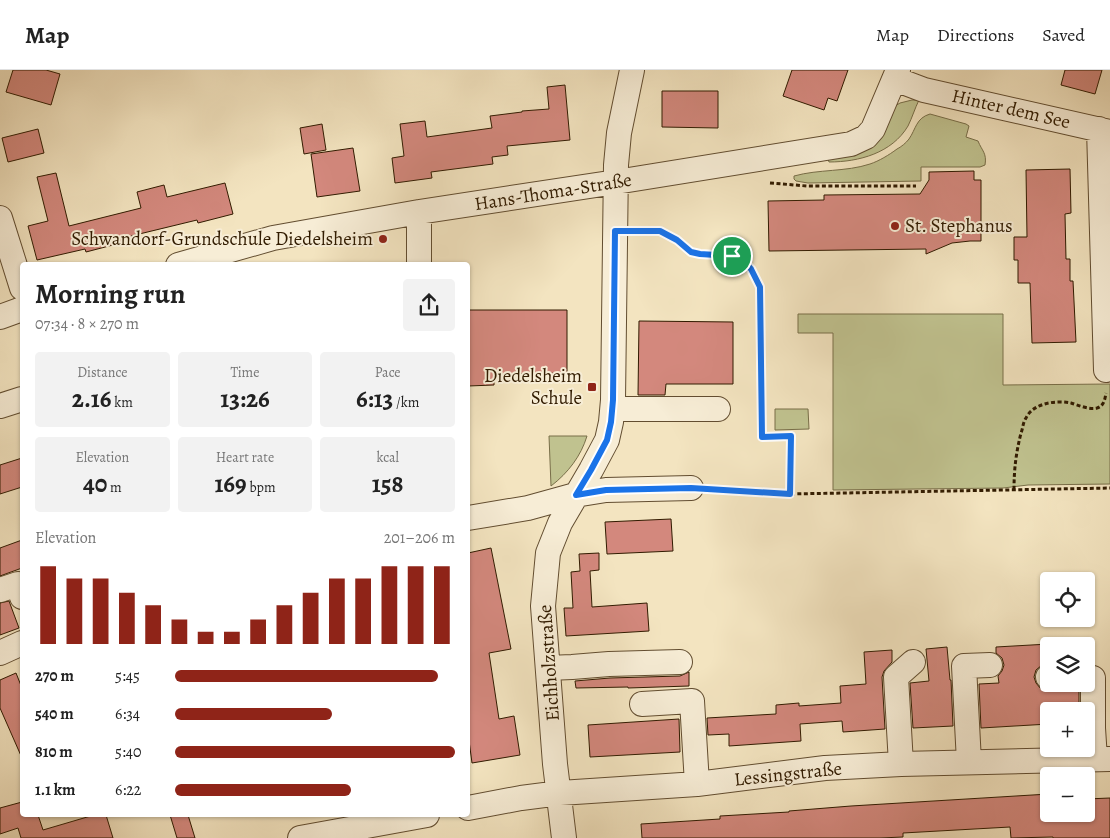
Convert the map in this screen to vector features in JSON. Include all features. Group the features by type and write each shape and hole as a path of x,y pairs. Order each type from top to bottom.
{"street":[{"name":"Eichholzstraße","path":"564,838 555,764 543,606 548,553 560,523 607,440 611,422 613,408 616,166 619,133 632,70"},
{"name":"Hans-Thoma-Straße","path":"188,262 272,238 419,212 852,144 866,137 873,129 896,75"},
{"name":"Hinter dem See","path":"896,75 924,90 1105,130 1106,370"},
{"path":"419,212 419,262"},
{"path":"0,218 20,282"},
{"path":"0,317 20,310"},
{"path":"0,406 20,400"},
{"path":"613,408 718,409"},
{"path":"470,518 528,508 576,495 606,490 691,488"},
{"path":"0,590 18,584 20,590"},
{"path":"0,652 20,644"},
{"path":"548,668 680,662"},
{"path":"901,764 896,677 913,662"},
{"path":"969,762 964,666 990,665"},
{"path":"1093,692 1093,728 1102,759"},
{"path":"642,704 692,701 697,784"},
{"name":"Lessingstraße","path":"470,808 560,793 697,784 825,768 901,764 1102,759"},
{"path":"300,838 416,817"}],"path":[{"path":"770,182 807,186 916,186"},
{"path":"615,231 660,231 677,240 691,252 732,256 742,259 751,269 760,287 762,437 791,435 790,494"},
{"path":"1014,490 1016,451 1026,417 1036,408 1049,403 1068,402 1090,408 1097,408 1103,405 1106,399 1106,370"},
{"path":"691,488 790,494 1110,488"}],"green space":[{"path":"912,100 919,100 908,126 893,143 863,158 829,162 828,159 895,106"},
{"path":"930,114 969,126 966,137 978,141 985,155 985,165 980,167 921,167 921,181 808,183 794,179 794,176 803,174 861,167 877,161 905,143 919,121"},
{"path":"798,314 1003,314 1003,385 1110,384 1110,484 1028,485 1003,488 833,490 833,333 798,333"},
{"path":"775,409 808,409 809,429 775,430"},
{"path":"549,436 587,436 573,464 551,486"}],"building":[{"path":"13,70 46,70 60,74 51,105 6,92"},
{"path":"792,70 848,70 837,101 828,98 824,110 783,96"},
{"path":"1065,70 1102,70 1095,94 1061,85"},
{"path":"565,85 570,140 507,146 508,155 492,157 493,164 431,172 432,178 395,183 392,158 404,156 400,124 425,121 427,137 492,128 490,116 549,109 547,87"},
{"path":"662,91 718,91 718,128 662,127"},
{"path":"322,124 326,150 304,154 300,128"},
{"path":"38,129 44,153 8,162 2,138"},
{"path":"353,148 360,191 317,197 311,154"},
{"path":"1070,169 1071,213 1065,214 1066,259 1070,259 1070,281 1073,281 1076,342 1032,343 1030,283 1018,283 1018,260 1014,260 1014,237 1027,237 1026,170"},
{"name":"St. Stephanus","path":"974,171 974,180 981,180 981,241 952,243 926,254 926,249 769,251 768,201 824,200 824,195 920,194 929,180 929,172"},
{"path":"56,173 69,226 141,208 137,192 164,185 167,197 225,183 233,214 198,223 197,220 131,236 132,240 86,252 85,249 37,260 28,226 48,221 37,177"},
{"path":"470,310 567,310 567,373 494,374 494,385 470,386"},
{"path":"639,321 733,322 733,384 666,384 665,395 638,395"},
{"path":"20,459 20,488 0,494 0,465"},
{"path":"671,519 673,551 607,554 605,522"},
{"path":"20,541 20,569 0,576 0,548"},
{"path":"491,548 511,649 489,653 499,719 514,716 520,755 472,763 470,748 470,553"},
{"path":"599,553 599,570 590,571 592,607 647,603 649,631 566,636 564,608 573,608 571,572 580,571 579,554"},
{"path":"9,601 19,628 0,635 0,603"},
{"path":"1040,645 1040,667 1036,670 1034,677 1040,688 1040,692 1079,692 1079,702 1040,702 1040,725 981,728 979,684 999,683 998,676 1004,665 1002,658 996,653 996,647"},
{"path":"947,647 953,726 913,728 910,683 929,681 926,649"},
{"path":"892,650 892,662 884,671 882,677 885,729 843,732 842,721 800,724 801,741 729,746 729,734 708,735 707,718 776,714 776,705 799,703 799,706 841,703 840,686 866,684 864,652"},
{"path":"689,672 689,686 576,688 575,681 680,676"},
{"path":"16,673 20,683 20,753 0,708 0,680"},
{"path":"679,719 680,752 590,757 588,725"},
{"path":"1040,795 1040,822 1095,822 1095,799 1110,798 1110,838 1011,838 1010,827 903,833 903,837 880,838 642,838 641,824 720,819 720,816"},
{"path":"20,803 20,817 39,817 43,830 87,817 107,817 113,838 21,838 18,828 0,834 0,808"},
{"path":"171,817 189,817 195,838 177,838"}],"place":[{"name":"St. Stephanus","path":"895,226"},
{"name":"Schwandorf-Grundschule Diedelsheim","path":"383,239"},
{"name":"Diedelsheim Schule","path":"592,387"}],"route":[{"path":"615,231 660,231 677,240 691,252 732,256 742,259 751,269 760,287 762,437 791,436 790,494 691,488 606,490 576,495 607,440 611,422 613,400 615,231"}]}
